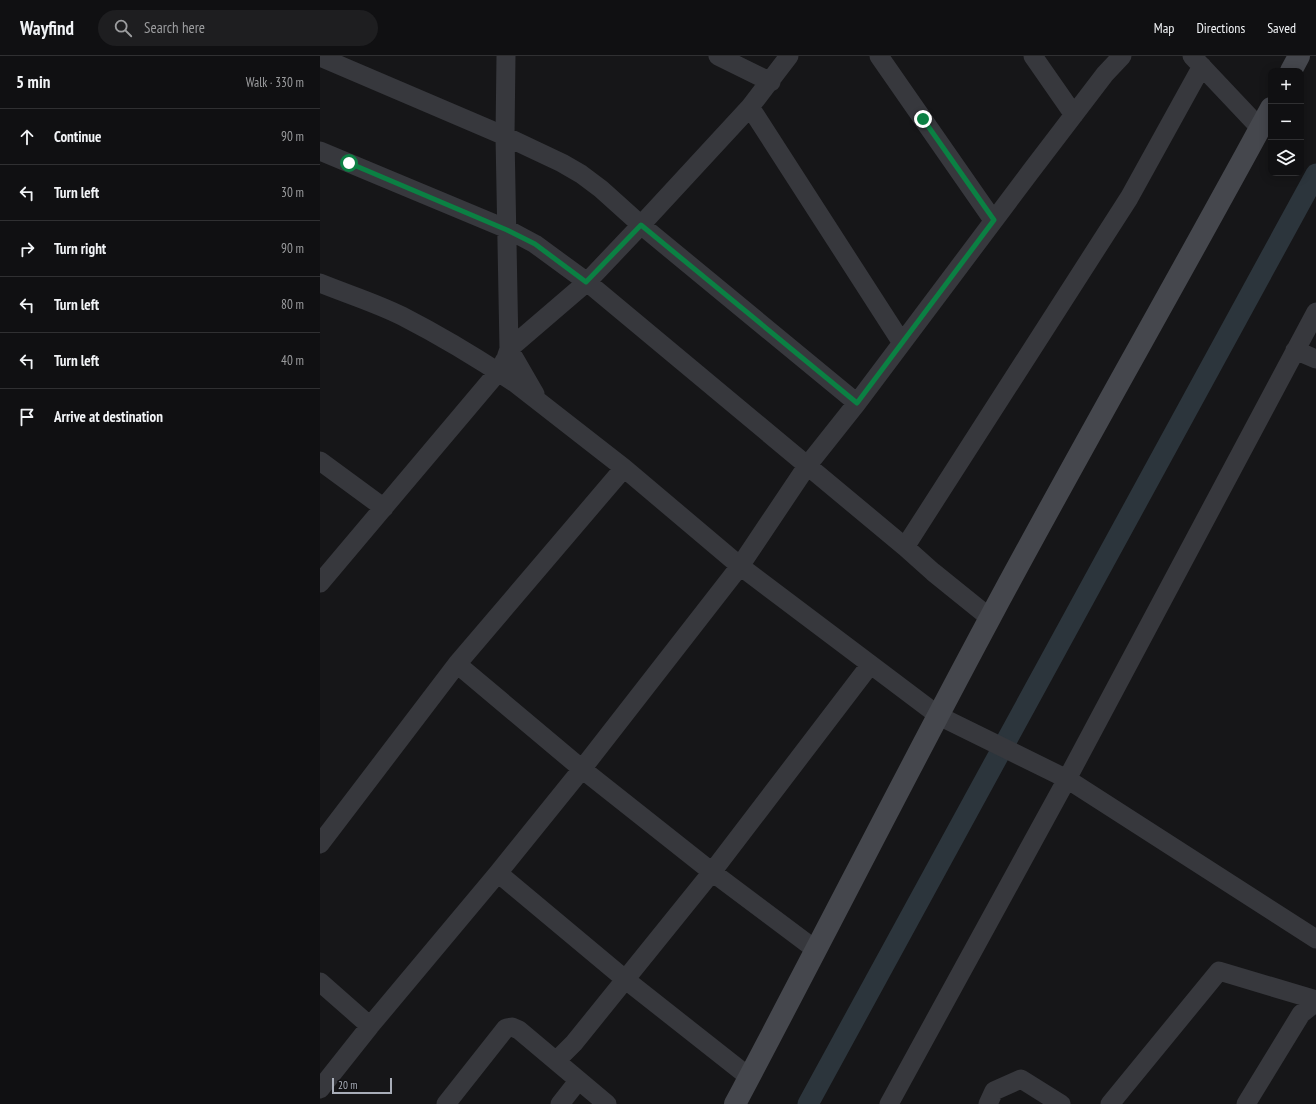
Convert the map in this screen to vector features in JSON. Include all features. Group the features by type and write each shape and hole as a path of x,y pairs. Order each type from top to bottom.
{"main road":[{"path":"1293,68 1299,56"},
{"path":"735,1104 990,618 1268,113"}],"street":[{"path":"320,56 505,136 562,163 581,174 601,189 641,225 857,403"},
{"path":"320,583 498,372 509,350 505,136 506,56"},
{"path":"718,56 771,82"},
{"path":"509,350 586,282 641,225 750,107 771,82 789,56"},
{"path":"879,56 994,220"},
{"path":"1033,56 1074,115"},
{"path":"320,1089 370,1026 498,873 582,769 740,566 807,466 857,403 1074,115 1122,56"},
{"path":"905,548 1129,198 1197,61 1260,128"},
{"path":"750,107 902,343"},
{"path":"320,151 507,230 535,244 586,282 990,618"},
{"path":"320,283 401,316 498,372 624,468 740,566 939,716 1059,775 1316,939"},
{"path":"889,1104 1059,775 1316,312"},
{"path":"509,350 540,403"},
{"path":"1295,350 1316,359"},
{"path":"320,461 384,508"},
{"path":"320,844 457,664 624,468"},
{"path":"457,664 582,769 712,872 816,950"},
{"path":"556,1061 574,1043 626,980 712,872 870,665"},
{"path":"498,873 626,980 749,1077"},
{"path":"1110,1104 1219,971 1316,1001"},
{"path":"320,982 370,1026"},
{"path":"1246,1104 1301,1014 1316,1001"},
{"path":"446,1104 506,1028 512,1027 519,1030 607,1104"},
{"path":"988,1104 994,1091 1021,1078 1061,1104"},
{"path":"560,1104 578,1080"}],"waterway":[{"path":"808,1104 1316,174"}],"route":[{"path":"349,163 507,230 535,244 559,260 586,282 641,225 857,403 994,220 923,119"}]}
